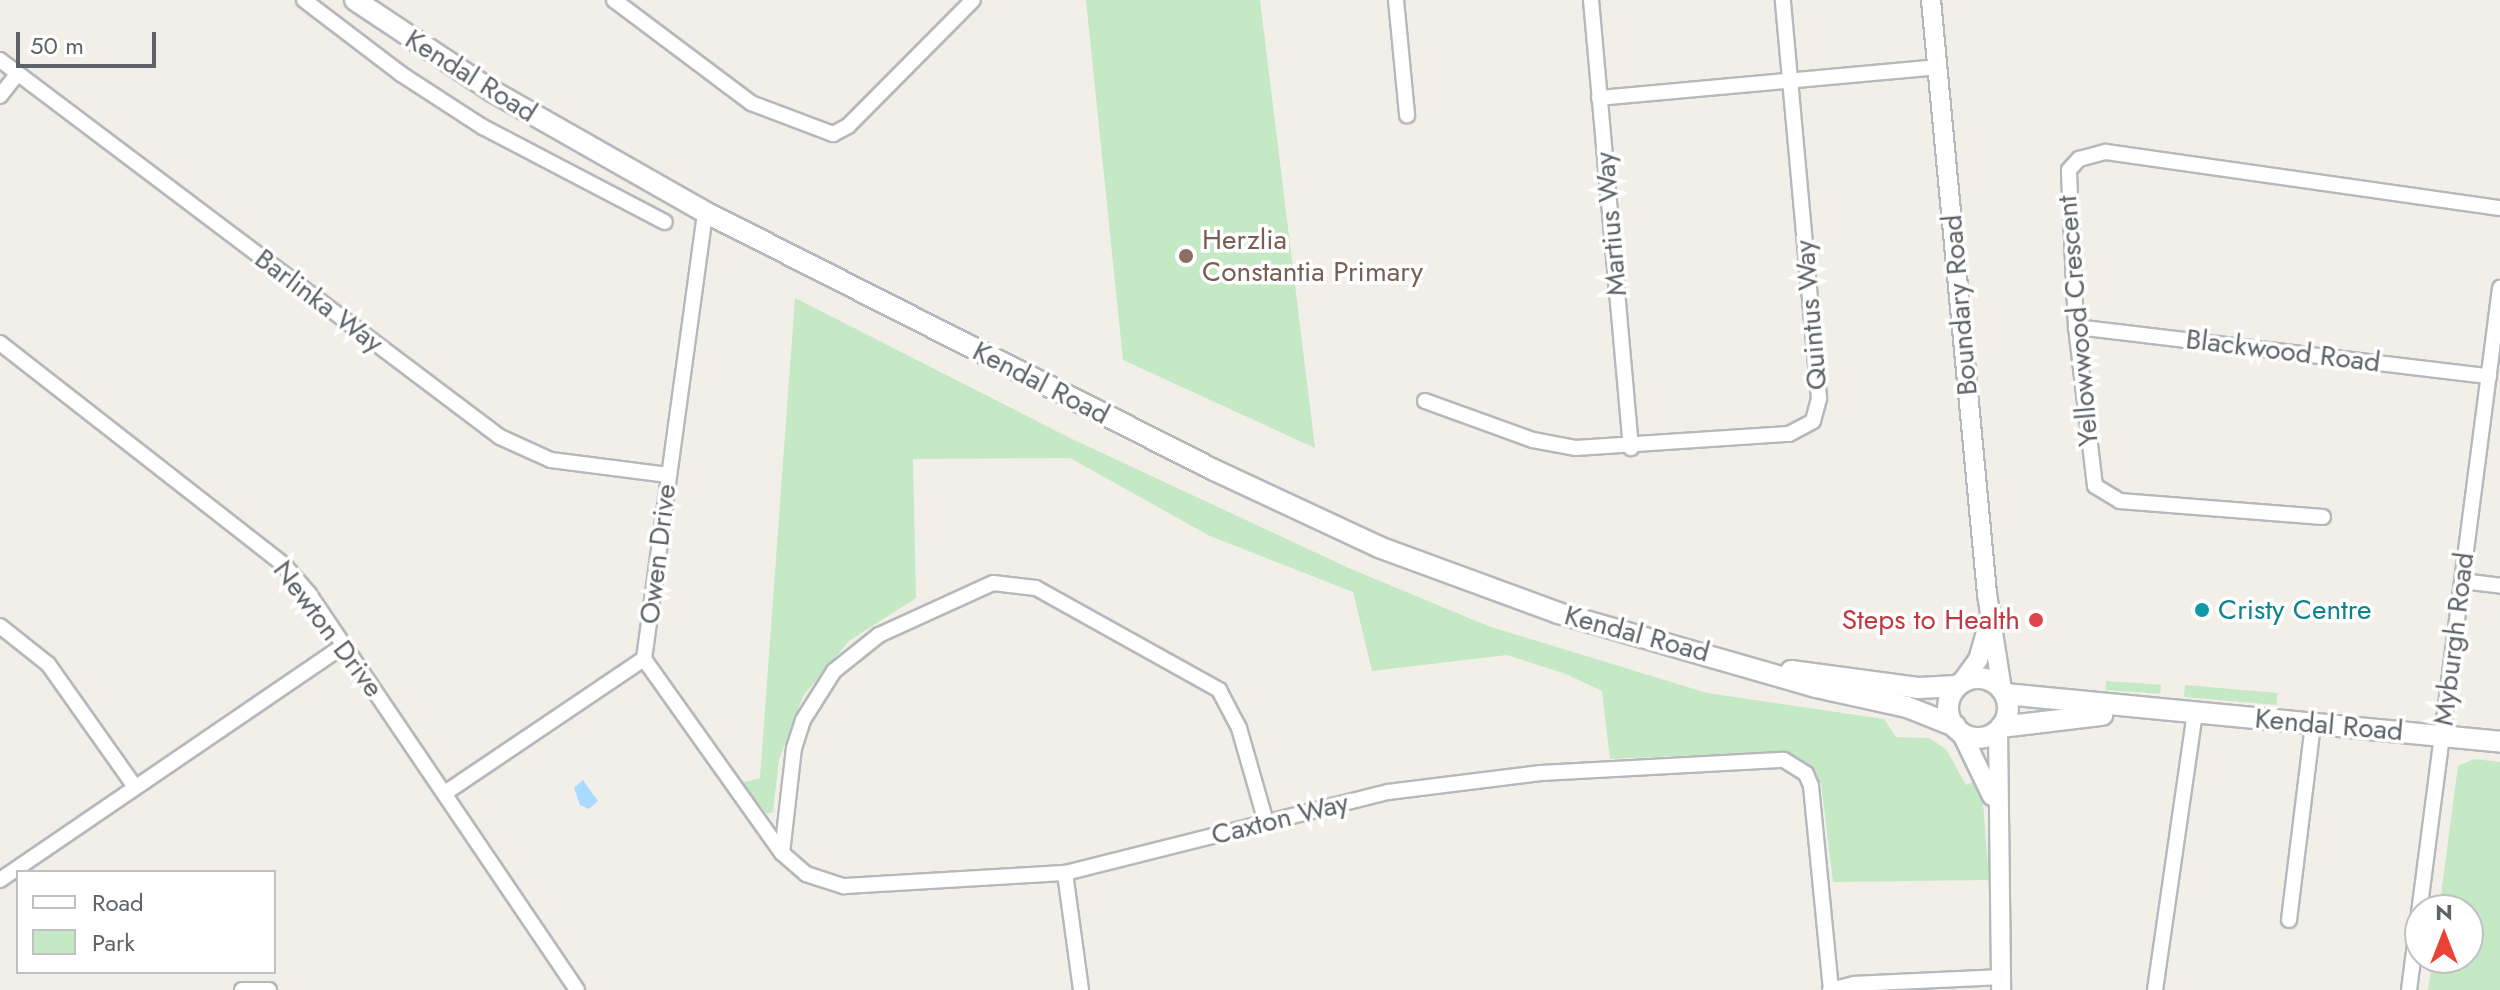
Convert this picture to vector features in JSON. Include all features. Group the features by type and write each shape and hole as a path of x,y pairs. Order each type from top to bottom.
{"main road":[{"name":"Kendal Road","path":"362,2 492,91 705,212 1214,470 1379,547 1558,613 1771,670 1816,687 1925,712 1958,729"},
{"name":"Kendal Road","path":"1771,670 1918,688 1959,684"},
{"path":"1980,678 2004,692 2008,707 1999,728 1978,737 1958,729 1949,702 1959,684 1980,678"},
{"name":"Kendal Road","path":"2004,692 2158,711 2500,742"},
{"name":"Kendal Road","path":"1999,728 2158,711"}],"street":[{"path":"304,0 401,74 483,127 665,222"},
{"path":"614,0 751,103 833,134 848,126 973,0"},
{"path":"1396,0 1407,115"},
{"name":"Martius Way","path":"1591,0 1631,448"},
{"name":"Quintus Way","path":"1425,401 1544,443 1631,448 1796,433 1817,414 1783,0"},
{"name":"Boundary Road","path":"1931,0 1989,611 2004,692"},
{"name":"Barlinka Way","path":"0,60 500,437 551,460 668,475"},
{"path":"1599,98 1938,67"},
{"path":"0,96 17,74"},
{"name":"Yellowwood Crescent","path":"2323,517 2120,501 2101,494 2091,474 2076,327 2066,187 2069,170 2090,154 2106,152 2500,208"},
{"name":"Owen Drive","path":"445,793 644,659 705,212"},
{"name":"Myburgh Road","path":"2409,990 2462,581 2494,394 2489,376 2500,288"},
{"name":"Blackwood Road","path":"2076,327 2489,376"},
{"name":"Newton Drive","path":"0,343 263,545 309,594 577,990"},
{"path":"2462,581 2500,586"},
{"path":"782,853 794,748 803,720 834,671 879,635 993,583 1036,588 1219,690 1239,728 1266,822"},
{"name":"Boundary Road","path":"1959,684 1982,651 1989,611"},
{"path":"0,626 48,664 135,787"},
{"path":"0,880 343,646"},
{"name":"Caxton Way","path":"644,659 782,853 806,874 844,886 1065,873 1388,792 1541,773 1784,760 1806,774 1811,786 1831,990"},
{"path":"2155,990 2195,714"},
{"path":"2289,920 2313,724"},
{"path":"1831,990 1854,984 2001,983 1997,814 1999,728"},
{"path":"1958,729 1984,774 1997,814"},
{"path":"1065,873 1081,990"},
{"path":"242,990 268,990"}],"green space":[{"name":"Herzlia Constantia Primary","path":"1086,0 1260,0 1315,448 1123,360"},
{"path":"795,298 1070,438 1351,569 1488,626 1707,693 1884,719 1896,737 1929,738 1946,749 1966,785 1978,780 1982,789 1989,880 1833,882 1821,783 1802,761 1783,751 1610,759 1602,691 1566,674 1507,655 1372,671 1353,592 1210,536 1070,458 913,459 916,598 849,641 803,696 779,760 773,812 767,814 741,783 760,778"},
{"path":"2106,681 2161,685 2160,694 2105,690"},
{"path":"2185,685 2278,693 2277,705 2184,697"},
{"path":"2474,759 2500,762 2500,990 2428,990 2430,974 2484,974 2484,894 2441,894 2458,766"}],"water":[{"path":"583,780 598,801 589,809 580,805 574,788"}],"place":[{"name":"Herzlia Constantia Primary","path":"1186,256"},
{"name":"Cristy Centre","path":"2202,610"},
{"name":"Steps to Health","path":"2036,620"}]}
